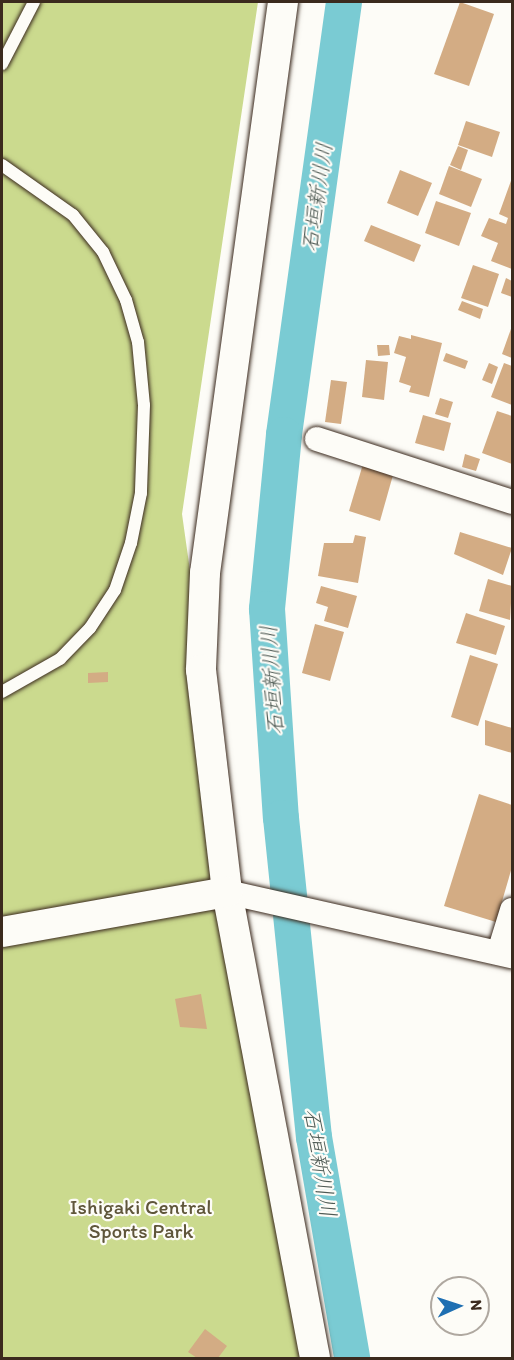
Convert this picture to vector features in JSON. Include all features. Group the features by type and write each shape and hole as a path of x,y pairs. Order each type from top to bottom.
{"street":[{"path":"283,2 205,573 201,670 227,892 315,1359"},
{"path":"317,439 513,502"},
{"path":"2,932 227,892 506,954 513,910"}],"lane":[{"path":"2,64 34,2"},
{"path":"2,165 73,215 103,252 126,300 138,342 144,405 141,493 131,543 114,590 90,628 60,659 2,692"}],"green space":[{"name":"Ishigaki Central Sports Park","path":"2,2 258,2 182,514 301,1358 2,1358"}],"building":[{"path":"460,2 494,14 469,86 434,74"},
{"path":"466,121 500,132 492,157 458,145"},
{"path":"458,146 468,150 461,170 450,165"},
{"path":"449,166 482,179 471,207 439,194"},
{"path":"400,170 432,183 418,216 387,203"},
{"path":"512,178 512,269 491,261 498,243 481,236 489,218 506,224 508,218 499,214"},
{"path":"436,201 471,213 459,246 425,233"},
{"path":"371,225 421,245 414,262 364,241"},
{"path":"473,265 499,274 488,307 461,298"},
{"path":"506,278 512,281 512,297 501,293"},
{"path":"462,301 483,309 480,319 458,310"},
{"path":"512,326 512,358 502,354"},
{"path":"411,335 442,343 429,397 409,392 411,386 399,382 406,357 394,353 399,336 411,339"},
{"path":"377,345 389,345 390,355 378,356"},
{"path":"446,353 468,361 465,369 443,361"},
{"path":"366,360 388,362 384,400 362,397"},
{"path":"489,363 498,367 492,384 482,380"},
{"path":"504,363 512,366 512,405 491,397"},
{"path":"331,380 347,382 341,424 325,422"},
{"path":"440,398 453,402 448,418 435,414"},
{"path":"497,411 512,416 512,464 482,453"},
{"path":"423,415 451,423 444,451 415,443"},
{"path":"465,454 480,459 476,471 462,467"},
{"path":"363,464 395,468 380,521 349,511"},
{"path":"460,532 512,548 503,575 454,554"},
{"path":"355,535 366,537 358,583 318,576 324,543 353,543"},
{"path":"488,579 512,586 510,620 479,611"},
{"path":"321,586 357,596 348,628 324,621 328,607 316,603"},
{"path":"466,613 505,626 496,655 456,643"},
{"path":"315,624 344,632 330,681 302,673"},
{"path":"470,655 498,664 478,726 451,717"},
{"path":"108,672 108,682 88,683 88,673"},
{"path":"485,720 512,728 512,753 485,745"},
{"path":"479,794 512,805 512,867 496,922 444,906"},
{"path":"201,994 207,1029 180,1027 175,999"},
{"path":"205,1329 227,1346 218,1358 197,1358 188,1352"}],"waterway":[{"name":"石垣新川川","path":"344,2 284,435 267,609 281,818 314,1137 352,1358"}]}
